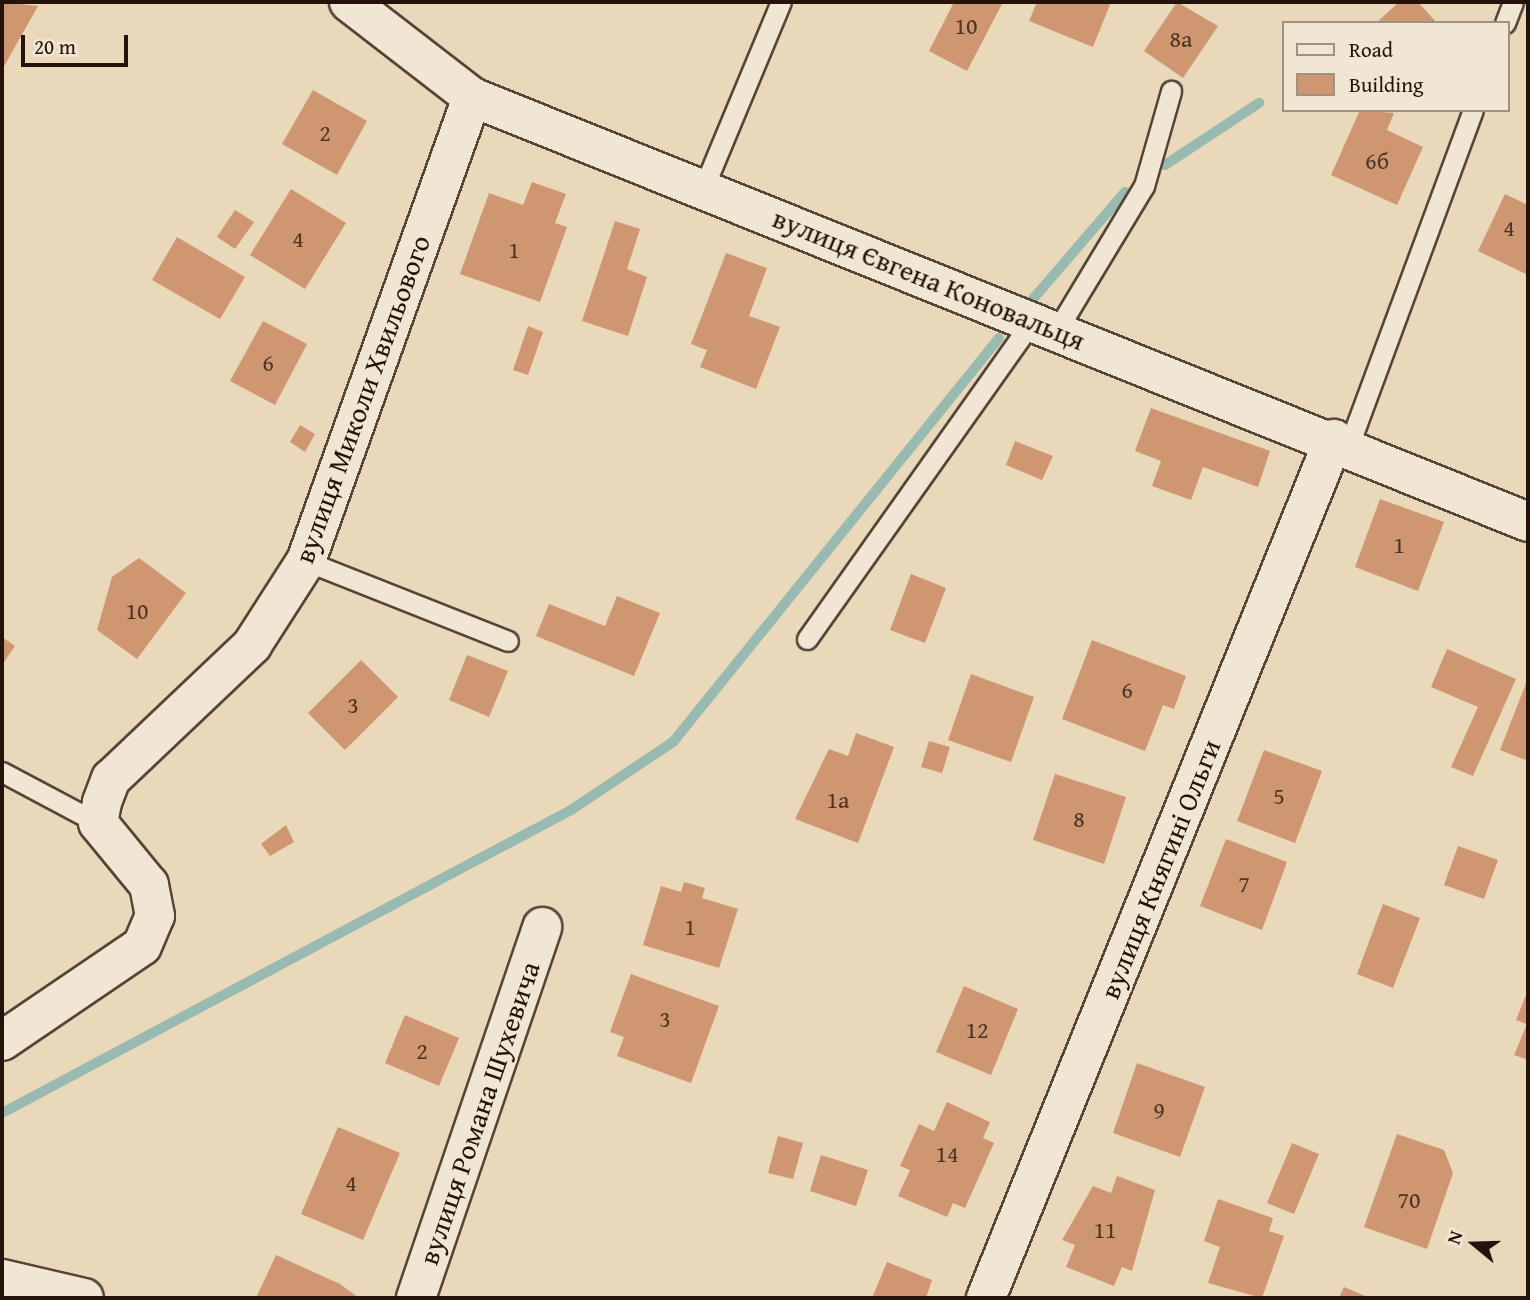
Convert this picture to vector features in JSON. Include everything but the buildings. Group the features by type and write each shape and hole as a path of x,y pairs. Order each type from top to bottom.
{"street":[{"name":"вулиця Євгена Коновальця","path":"349,2 472,97 1341,442 1528,522"},
{"name":"вулиця Миколи Хвильового","path":"98,823 111,779 251,645 306,561 472,97"},
{"name":"вулиця Княгині Ольги","path":"986,1298 1341,442"},
{"path":"2,1041 142,946 155,916 149,885 98,823"},
{"name":"вулиця Романа Шухевича","path":"416,1298 542,927"},
{"path":"2,1279 84,1298"}],"lane":[{"path":"703,189 781,2"},
{"path":"1506,21 1513,2"},
{"path":"807,639 1045,325 1144,186 1171,91"},
{"path":"1341,442 1472,112"},
{"path":"306,561 508,641"},
{"path":"2,772 98,823"}],"waterway":[{"path":"1165,165 1259,103"},
{"path":"1033,299 1125,192"},
{"path":"2,1113 571,810 673,742 999,338"}]}
